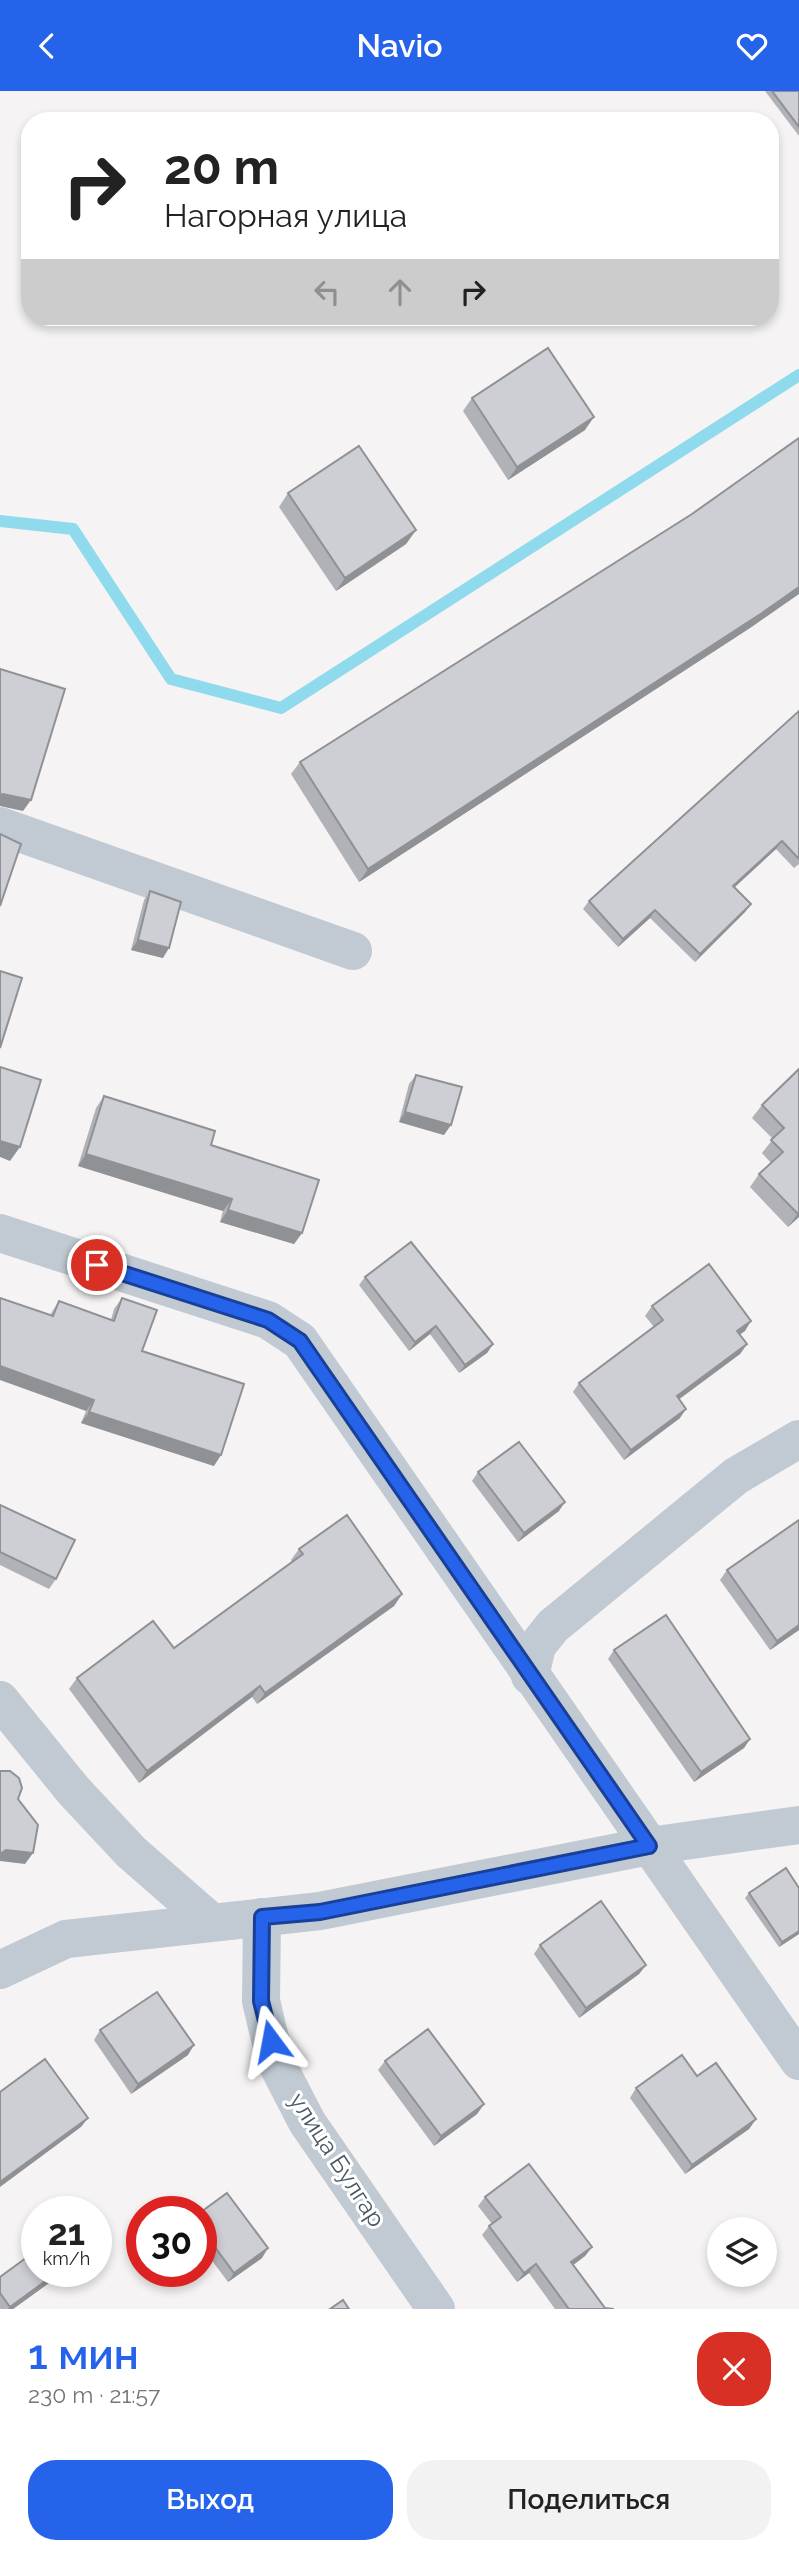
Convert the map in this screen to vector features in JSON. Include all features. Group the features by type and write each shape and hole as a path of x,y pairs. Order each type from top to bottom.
{"street":[{"path":"0,826 354,951"},
{"path":"0,1233 268,1320 300,1341 799,2061"},
{"path":"530,1676 537,1646 553,1626 736,1476 799,1439"},
{"path":"0,1700 73,1790 131,1852 210,1921"},
{"path":"0,1970 66,1939 210,1921 320,1912 649,1846 799,1825"},
{"name":"улица Булгар","path":"262,1917 261,2001 275,2060 307,2122 436,2309"}],"building":[{"path":"772,91 799,91 799,127"},
{"path":"548,348 594,417 517,467 472,398"},
{"path":"799,438 799,587 368,869 300,762 692,514"},
{"path":"359,446 416,530 345,578 288,493"},
{"path":"0,669 65,689 31,800 0,795"},
{"path":"799,711 799,859 782,841 733,886 751,904 700,954 655,910 623,939 589,901"},
{"path":"0,834 21,844 0,906"},
{"path":"150,891 181,902 169,948 138,940"},
{"path":"0,971 22,978 0,1048"},
{"path":"0,1067 41,1080 20,1147 0,1141"},
{"path":"799,1069 798,1214 759,1174 783,1152 771,1140 784,1128 762,1105"},
{"path":"416,1075 462,1087 451,1125 405,1112"},
{"path":"104,1096 215,1131 211,1145 319,1180 302,1233 228,1210 232,1199 86,1154"},
{"path":"411,1242 493,1344 465,1365 436,1326 415,1342 365,1277"},
{"path":"709,1264 751,1321 737,1331 747,1344 677,1396 686,1409 631,1450 579,1383 663,1320 652,1306"},
{"path":"0,1298 53,1316 59,1301 114,1321 122,1298 157,1310 142,1351 244,1384 221,1455 89,1412 94,1400 0,1366"},
{"path":"519,1442 565,1502 524,1533 478,1472"},
{"path":"0,1505 75,1540 56,1579 0,1552"},
{"path":"347,1515 402,1594 265,1693 260,1686 147,1771 77,1678 153,1621 174,1648 303,1554 299,1549"},
{"path":"799,1520 799,1625 777,1641 727,1570"},
{"path":"666,1615 750,1739 701,1772 614,1650"},
{"path":"0,1771 10,1771 19,1778 22,1788 18,1799 38,1825 33,1853 6,1850 0,1854"},
{"path":"786,1868 799,1888 799,1931 782,1942 749,1893"},
{"path":"601,1901 646,1965 586,2008 540,1945"},
{"path":"157,1992 194,2045 138,2084 100,2030"},
{"path":"428,2029 484,2104 441,2136 385,2061"},
{"path":"682,2055 697,2076 716,2063 756,2119 692,2165 636,2088"},
{"path":"45,2059 88,2118 0,2182 0,2092"},
{"path":"529,2164 592,2247 571,2262 605,2308 614,2309 569,2309 536,2264 524,2273 489,2226 501,2217 485,2197"},
{"path":"227,2193 268,2248 234,2273 217,2250 217,2200"},
{"path":"21,2262 21,2287 37,2287 10,2307 0,2293 0,2277"},
{"path":"343,2300 349,2309 330,2309"}],"waterway":[{"path":"0,521 73,529 171,679 281,708 799,375"}],"route":[{"path":"97,1265 268,1320 300,1341 649,1846 320,1912 262,1917 261,2001 271,2041"}]}
